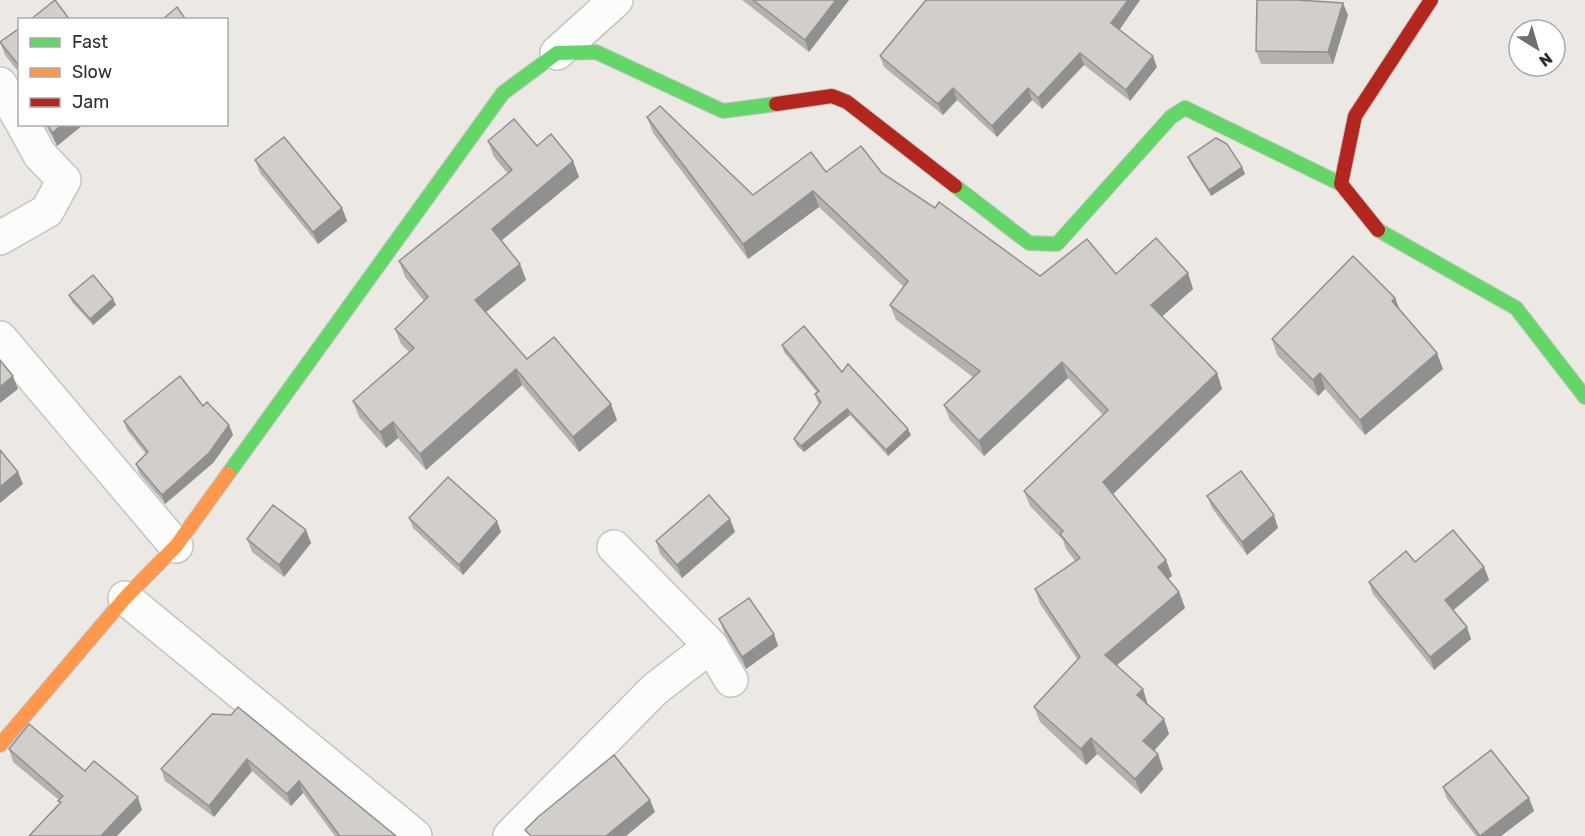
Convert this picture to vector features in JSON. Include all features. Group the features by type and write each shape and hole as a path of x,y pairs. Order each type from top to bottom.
{"street":[{"path":"0,745 125,598 176,546 503,93 557,53 616,0"},
{"path":"1341,184 1355,116 1431,0"},
{"path":"557,53 597,52 723,111 832,96 847,102 1029,243 1057,244 1171,117 1185,108 1341,184 1378,230 1516,308 1585,397"},
{"path":"0,84 18,115"},
{"path":"0,238 47,211 64,180 40,155 24,126"},
{"path":"0,338 176,546"},
{"path":"614,547 711,646 731,680"},
{"path":"125,598 415,836"},
{"path":"510,836 656,689 711,646"}],"building":[{"path":"55,0 68,18 32,18"},
{"path":"753,0 836,0 805,40"},
{"path":"926,0 1128,0 1111,23 1153,56 1126,90 1080,53 1038,98 1028,88 992,126 953,88 938,104 880,56"},
{"path":"1257,0 1343,3 1328,52 1256,51"},
{"path":"177,7 185,18 164,18"},
{"path":"18,29 18,64 0,42"},
{"path":"660,106 753,195 811,152 826,172 861,146 882,173 935,208 939,202 1040,276 1087,239 1116,274 1156,238 1188,273 1151,305 1217,373 1103,482 1166,560 1158,567 1179,592 1105,655 1143,689 1137,695 1164,719 1143,741 1158,754 1135,779 1091,738 1081,749 1034,707 1080,657 1035,589 1080,558 1060,534 1063,531 1024,491 1108,410 1062,362 979,441 944,405 980,371 890,305 908,281 813,191 743,244 647,117"},
{"path":"514,119 537,146 551,134 573,161 492,229 520,264 475,300 527,359 554,337 611,404 573,437 516,369 420,454 393,422 380,432 353,401 414,348 395,329 428,297 399,261 512,170 488,141"},
{"path":"49,126 61,126 52,133"},
{"path":"284,137 342,208 313,232 255,160"},
{"path":"1216,138 1227,144 1242,167 1209,190 1188,157"},
{"path":"1353,256 1395,298 1392,301 1437,353 1360,420 1320,373 1313,380 1272,339"},
{"path":"93,275 113,299 90,319 69,295"},
{"path":"804,326 842,372 848,364 908,429 886,450 847,409 801,446 794,439 821,402 815,394 819,391 782,345"},
{"path":"0,360 13,376 0,387"},
{"path":"180,376 203,406 207,402 229,425 209,453 162,495 136,464 148,452 124,421"},
{"path":"0,450 18,472 0,487"},
{"path":"1241,471 1274,515 1242,542 1207,496"},
{"path":"448,477 497,521 459,565 409,518"},
{"path":"709,495 730,519 677,565 656,541"},
{"path":"273,505 306,530 279,565 247,539"},
{"path":"1453,530 1484,567 1445,600 1467,627 1430,657 1369,582 1406,551 1415,562"},
{"path":"749,598 774,634 742,657 719,619"},
{"path":"238,707 396,836 338,836 299,781 287,794 247,759 209,806 161,769 212,714 231,715"},
{"path":"29,724 85,771 94,761 138,797 101,836 29,836 61,802 58,801 63,796 9,749"},
{"path":"1491,750 1529,798 1480,836 1443,787"},
{"path":"614,755 650,800 606,836 531,836 525,830 538,817"}],"traffic: fast":[{"path":"228,474 503,93 557,53 596,52 723,111 776,104"},
{"path":"955,186 1029,243 1057,244 1171,117 1185,108 1341,184"},
{"path":"1378,230 1516,308 1585,397"}],"traffic: slow":[{"path":"0,745 125,598 176,546 228,474"}],"traffic: jam":[{"path":"1378,230 1341,184 1355,116 1431,0"},
{"path":"776,104 832,96 847,102 955,186"}]}
